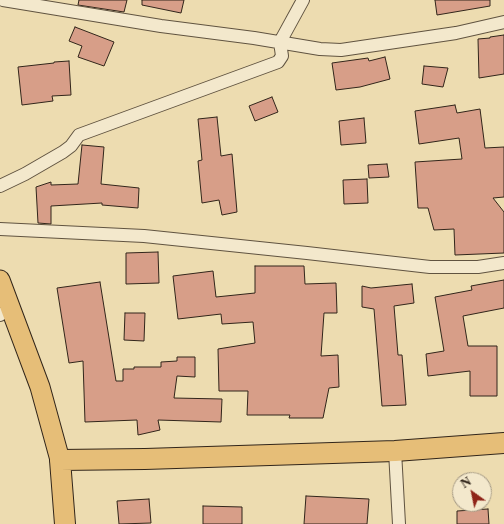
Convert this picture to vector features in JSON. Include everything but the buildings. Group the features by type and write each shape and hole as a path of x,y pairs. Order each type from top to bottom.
{"highway":[{"path":"64,524 60,460 153,459 395,451 504,443"}],"main road":[{"path":"0,280 5,311 40,387 60,460"}],"street":[{"path":"3,0 161,26 280,42 320,49 341,50 456,33 504,22"},
{"path":"0,186 25,174 63,152 71,146 79,135 278,62 282,56 280,42 303,0"},
{"path":"0,229 144,236 430,267 478,267 504,263"},
{"path":"395,451 399,524"}]}
